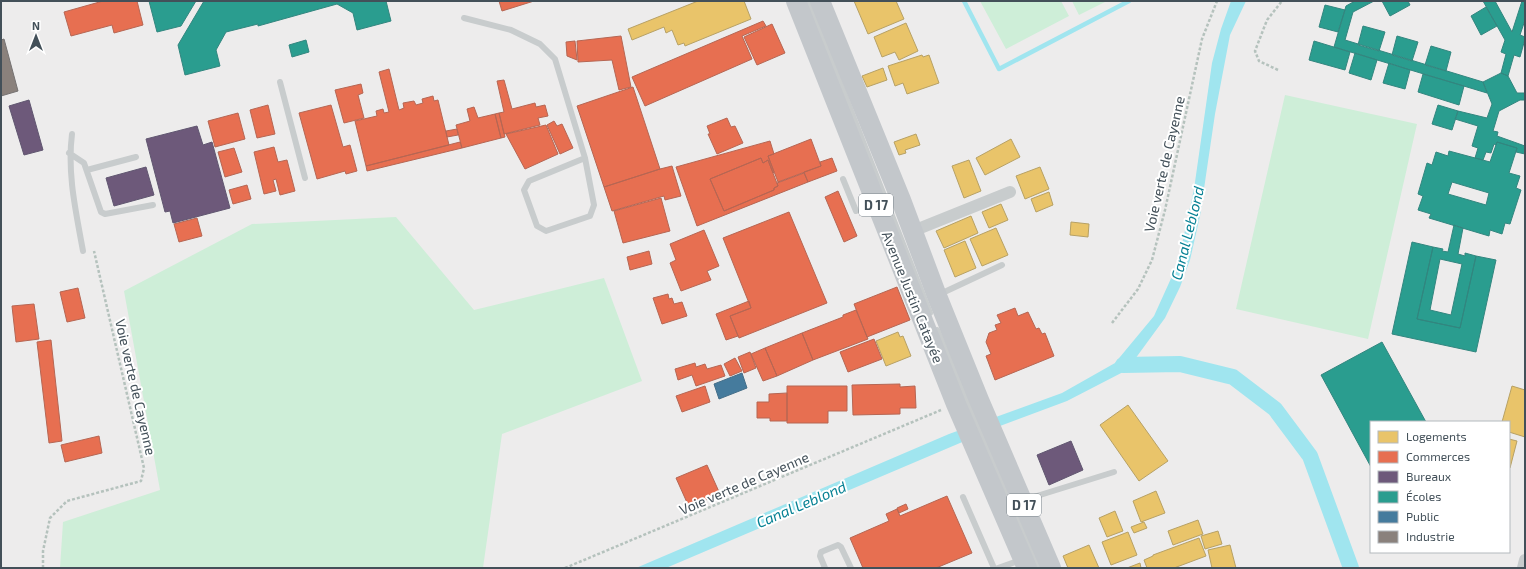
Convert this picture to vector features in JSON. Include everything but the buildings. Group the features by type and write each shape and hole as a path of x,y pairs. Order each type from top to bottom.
{"main road":[{"name":"Avenue Justin Catayée","path":"796,1 963,406 986,447 1022,501 1051,568"},
{"name":"Avenue Justin Catayée","path":"820,1 913,231 937,296 963,406"},
{"name":"Avenue Justin Catayée","path":"986,447 1030,565"}],"street":[{"path":"913,231 1010,192"},
{"path":"1523,568 1525,560"}],"lane":[{"path":"808,1 936,328 963,406"},
{"path":"464,18 511,30 540,44 554,59 585,158 594,205 590,216 546,231 538,226 524,190 529,181 585,158"},
{"path":"280,82 305,178"},
{"path":"72,134 69,153 70,177 83,251"},
{"path":"69,153 84,162 101,212 105,214 153,205"},
{"path":"87,170 136,157"},
{"path":"843,179 856,210"},
{"path":"937,296 1002,265"},
{"path":"1022,501 1114,472"},
{"path":"963,497 994,568"},
{"path":"826,568 820,556 821,552 838,545 841,547 851,568"},
{"path":"998,568 1030,565"}],"path":[{"name":"Voie verte de Cayenne","path":"1112,323 1138,289 1152,260 1165,210 1202,39 1217,1"},
{"path":"1278,70 1259,61 1255,51 1267,20 1282,1"},
{"name":"Voie verte de Cayenne","path":"43,568 43,550 50,518 67,501 141,481 144,468 92,244"},
{"name":"Voie verte de Cayenne","path":"566,568 930,416 963,406"}],"green space":[{"path":"980,1 1061,1 1069,16 1006,49"},
{"path":"1072,1 1107,1 1079,15"},
{"path":"1285,95 1417,124 1368,339 1236,309"},
{"path":"396,217 474,310 604,278 642,381 502,434 483,568 60,568 63,522 160,490 124,291 252,224"}],"water":[{"name":"Canal Leblond","path":"1231,1 1246,1 1230,35 1215,114 1200,216 1190,260 1180,287 1165,318 1127,370 1067,401 1000,426 666,568 636,568 949,434 1062,393 1115,363 1154,316 1178,263 1194,189 1212,63 1221,29"}],"waterway":[{"path":"964,1 999,69 1129,1"},
{"path":"1123,365 1180,364 1233,377 1275,409 1310,456 1351,568"}]}
